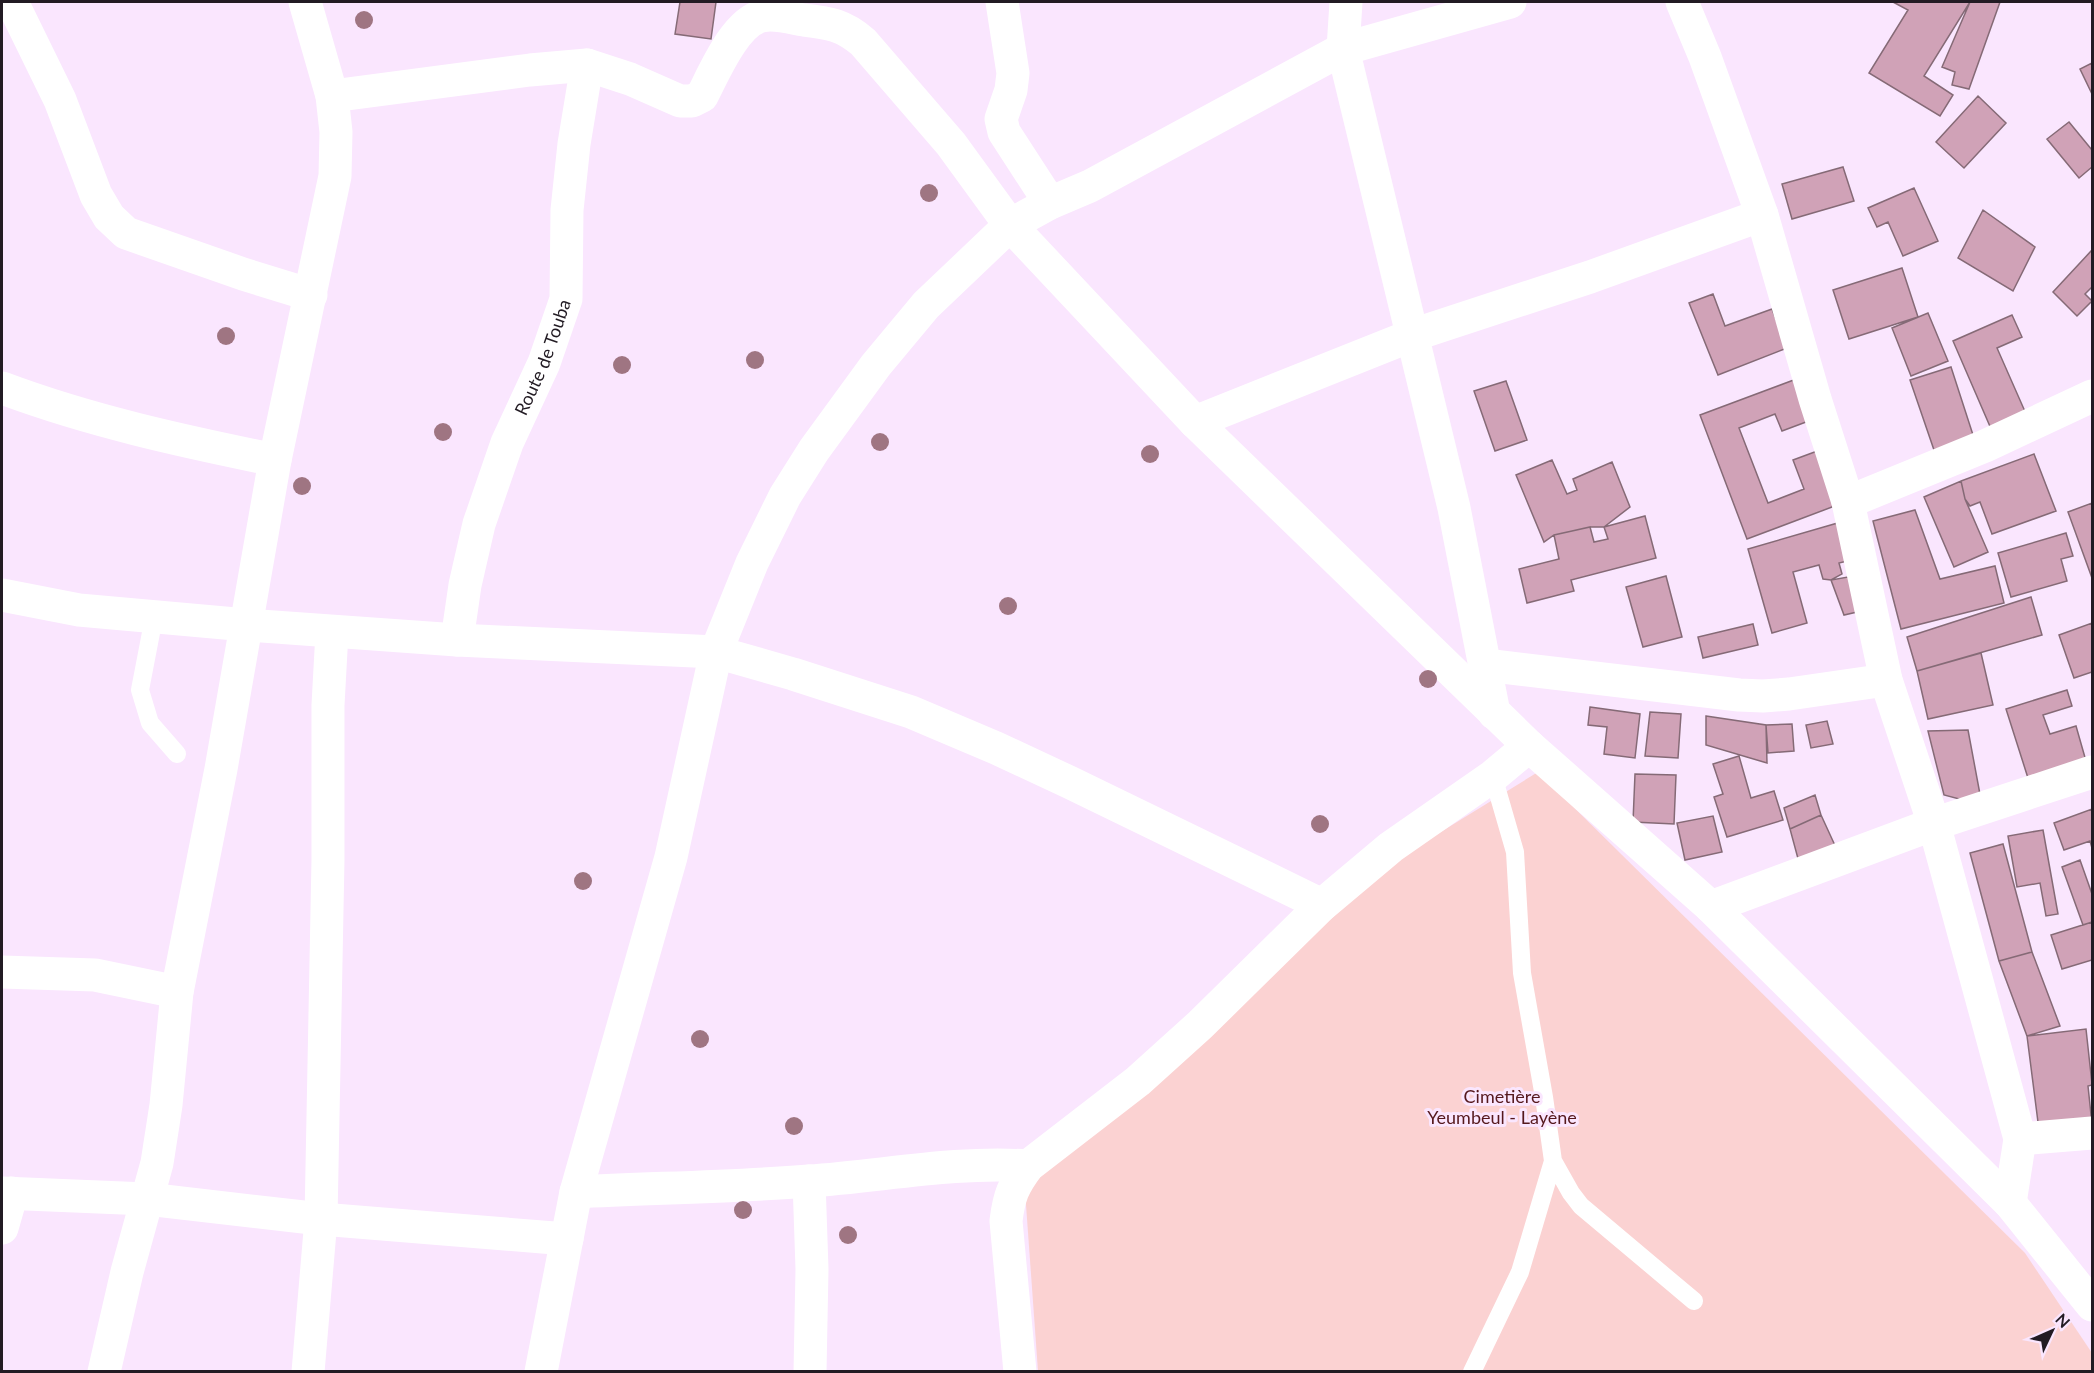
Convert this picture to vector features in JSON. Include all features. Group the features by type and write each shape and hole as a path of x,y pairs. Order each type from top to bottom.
{"street":[{"path":"12,2 60,100 96,195 109,217 126,233 311,295"},
{"path":"104,1371 127,1272 157,1163 166,1105 177,992 221,769 275,460 335,176 336,132 332,96 305,2"},
{"path":"1002,2 1013,73 1011,90 1001,119 1004,132 1050,203"},
{"path":"1346,2 1343,50 1454,508 1494,713"},
{"path":"541,1371 576,1191 671,858 716,652 752,562 784,496 814,450 876,365 926,305 1010,225 1050,203 1090,186 1343,50 1510,2"},
{"path":"1682,2 1706,57 1762,215 1815,399 1848,502 1886,680 1934,824 2020,1139 2010,1203"},
{"path":"332,96 530,70 587,65 630,79 680,100 692,101 702,96 734,38 748,23 762,16 832,23 849,31 863,42 951,144 1010,225 1195,422 1529,746 1712,907 2010,1203 2092,1305"},
{"name":"Route de Touba","path":"457,640 465,585 479,524 507,443 544,363 566,299 569,188 587,65"},
{"path":"1195,422 1413,335 1590,277 1762,215"},
{"path":"2,388 106,423 183,442 275,460"},
{"path":"1848,502 1985,446 2092,396"},
{"path":"2,595 80,610 246,626 457,640 716,652 911,712 1038,768 1322,904"},
{"path":"308,1371 321,1219 328,870 328,705 332,632"},
{"path":"1485,665 1763,696 1886,680"},
{"path":"1020,1371 1006,1221 1008,1199 1015,1183 1028,1166 1138,1081 1200,1025 1322,904 1391,847 1493,776 1529,746"},
{"path":"1712,907 1934,824 2092,772"},
{"path":"2,972 95,975 177,992"},
{"path":"2020,1139 2092,1133"},
{"path":"576,1191 809,1181 961,1166 1001,1164 1028,1166"},
{"path":"809,1181 812,1269 810,1371"},
{"path":"2,1228 7,1193 147,1199 321,1219 567,1239"}],"lane":[{"path":"154,616 141,690 150,723 177,754"},
{"path":"1493,776 1515,852 1522,973 1553,1161 1581,1206 1694,1301"},
{"path":"1472,1371 1520,1272 1553,1161"}],"green space":[{"name":"Cimetière Yeumbeul - Layène","path":"1538,772 2025,1253 2092,1353 2092,1371 1038,1371 1024,1177 1322,905"}],"building":[{"path":"680,2 716,2 711,39 675,34"},
{"path":"1893,2 1970,2 1924,76 1953,95 1940,116 1869,73 1908,10"},
{"path":"1970,2 2000,2 1969,89 1952,85 1955,72 1942,67"},
{"path":"2092,63 2092,94 2080,69"},
{"path":"1978,96 2006,123 1964,168 1936,142"},
{"path":"2069,122 2092,150 2092,167 2079,178 2047,139"},
{"path":"1843,167 1854,201 1792,219 1782,184"},
{"path":"1914,188 1938,241 1903,256 1888,222 1877,227 1868,208"},
{"path":"1983,210 2035,247 2013,291 1958,258"},
{"path":"2092,250 2092,287 2085,294 2092,301 2077,316 2053,292"},
{"path":"1902,268 1918,317 1849,339 1833,290"},
{"path":"1713,294 1725,326 1772,309 1787,348 1718,375 1689,303"},
{"path":"1928,313 1948,361 1911,376 1892,328"},
{"path":"2012,315 2022,337 1997,348 2027,416 1992,431 1953,341"},
{"path":"1951,367 1974,438 1934,450 1910,380"},
{"path":"1799,378 1814,419 1782,431 1775,414 1739,428 1768,503 1804,489 1793,460 1820,450 1840,504 1747,539 1700,415"},
{"path":"1506,381 1527,440 1495,451 1474,391"},
{"path":"2034,454 2056,511 1992,534 1980,502 1970,506 1965,499 1961,481"},
{"path":"1552,460 1567,494 1577,490 1573,479 1612,462 1630,507 1604,527 1590,527 1554,535 1544,542 1516,475"},
{"path":"1961,481 1965,499 1988,552 1954,567 1924,497"},
{"path":"2092,503 2092,578 2068,512"},
{"path":"1915,510 1940,579 1995,566 2004,603 1901,629 1873,521"},
{"path":"1645,516 1656,558 1571,580 1574,591 1527,603 1519,569 1559,559 1554,535 1590,527 1594,542 1608,539 1604,527"},
{"path":"1848,520 1859,558 1839,563 1842,574 1831,580 1823,579 1819,565 1793,572 1807,623 1772,633 1748,549"},
{"path":"2066,533 2073,556 2061,559 2067,581 2011,597 1998,553"},
{"path":"1859,575 1866,610 1844,615 1831,580"},
{"path":"1666,576 1682,637 1643,647 1626,587"},
{"path":"2031,597 2042,635 1917,671 1907,637"},
{"path":"2092,623 2092,672 2074,678 2059,635"},
{"path":"1753,624 1758,645 1703,658 1698,637"},
{"path":"1981,653 1993,705 1928,719 1917,671"},
{"path":"2067,690 2072,706 2043,715 2050,734 2076,726 2086,761 2028,778 2006,709"},
{"path":"1590,707 1640,714 1635,758 1604,754 1607,727 1588,725"},
{"path":"1650,712 1681,714 1678,758 1645,756"},
{"path":"1706,716 1766,725 1767,763 1706,745"},
{"path":"1827,721 1833,744 1811,748 1806,725"},
{"path":"1792,724 1794,751 1768,753 1766,725"},
{"path":"1968,730 1982,805 1944,795 1928,731"},
{"path":"1739,756 1751,798 1774,791 1783,820 1727,837 1714,797 1723,794 1713,764"},
{"path":"1635,774 1676,775 1674,824 1633,822"},
{"path":"1815,795 1821,815 1790,829 1784,808"},
{"path":"2092,809 2092,848 2090,841 2064,850 2054,823"},
{"path":"1821,815 1838,852 1800,866 1790,829"},
{"path":"1713,816 1722,852 1685,860 1677,823"},
{"path":"2043,830 2058,914 2046,916 2040,883 2017,887 2008,836"},
{"path":"2003,844 2032,952 1999,961 1970,853"},
{"path":"2080,860 2092,894 2092,922 2083,925 2062,867"},
{"path":"2092,922 2092,960 2062,969 2051,935"},
{"path":"2032,952 2060,1026 2027,1036 1999,961"},
{"path":"2086,1029 2092,1084 2088,1086 2092,1124 2039,1130 2027,1036"}]}
